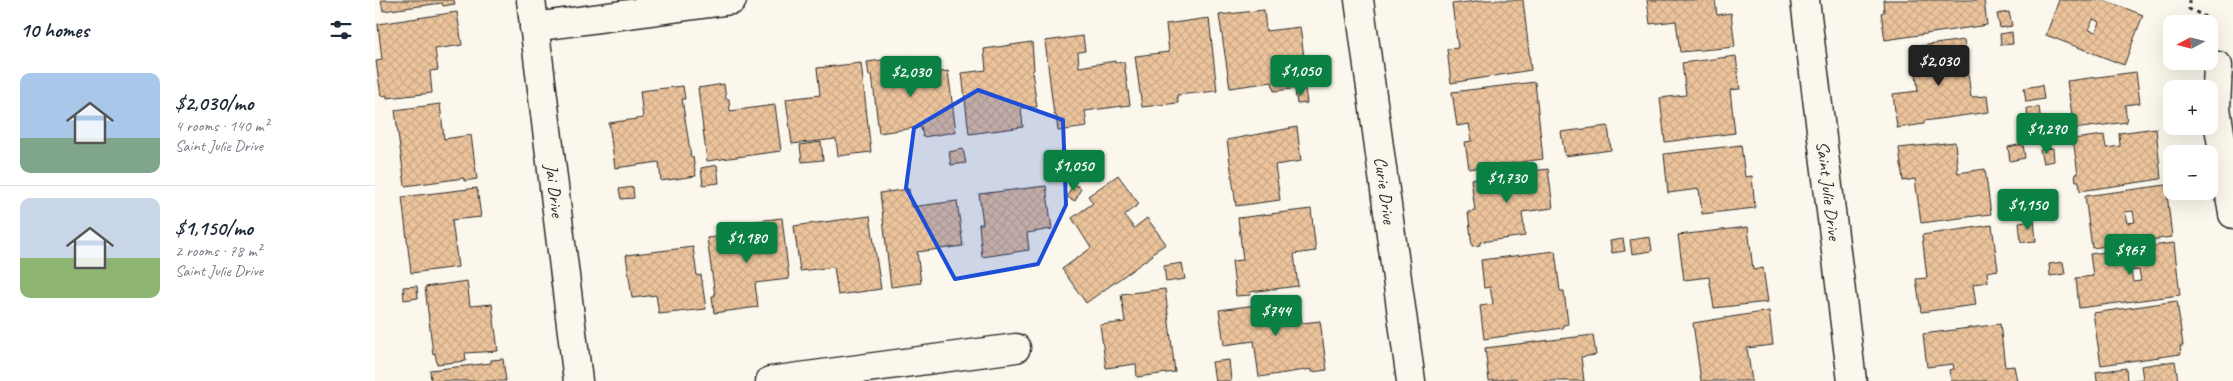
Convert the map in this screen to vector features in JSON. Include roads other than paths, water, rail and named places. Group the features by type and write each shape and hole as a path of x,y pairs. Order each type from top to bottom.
{"street":[{"name":"Jai Drive","path":"531,0 578,381"},
{"path":"534,27 732,0"},
{"name":"Curie Drive","path":"1359,0 1411,381"},
{"name":"Saint Julie Drive","path":"1805,0 1853,381"},
{"path":"2218,70 2216,108 2233,214"},
{"path":"769,381 1016,348"}]}
